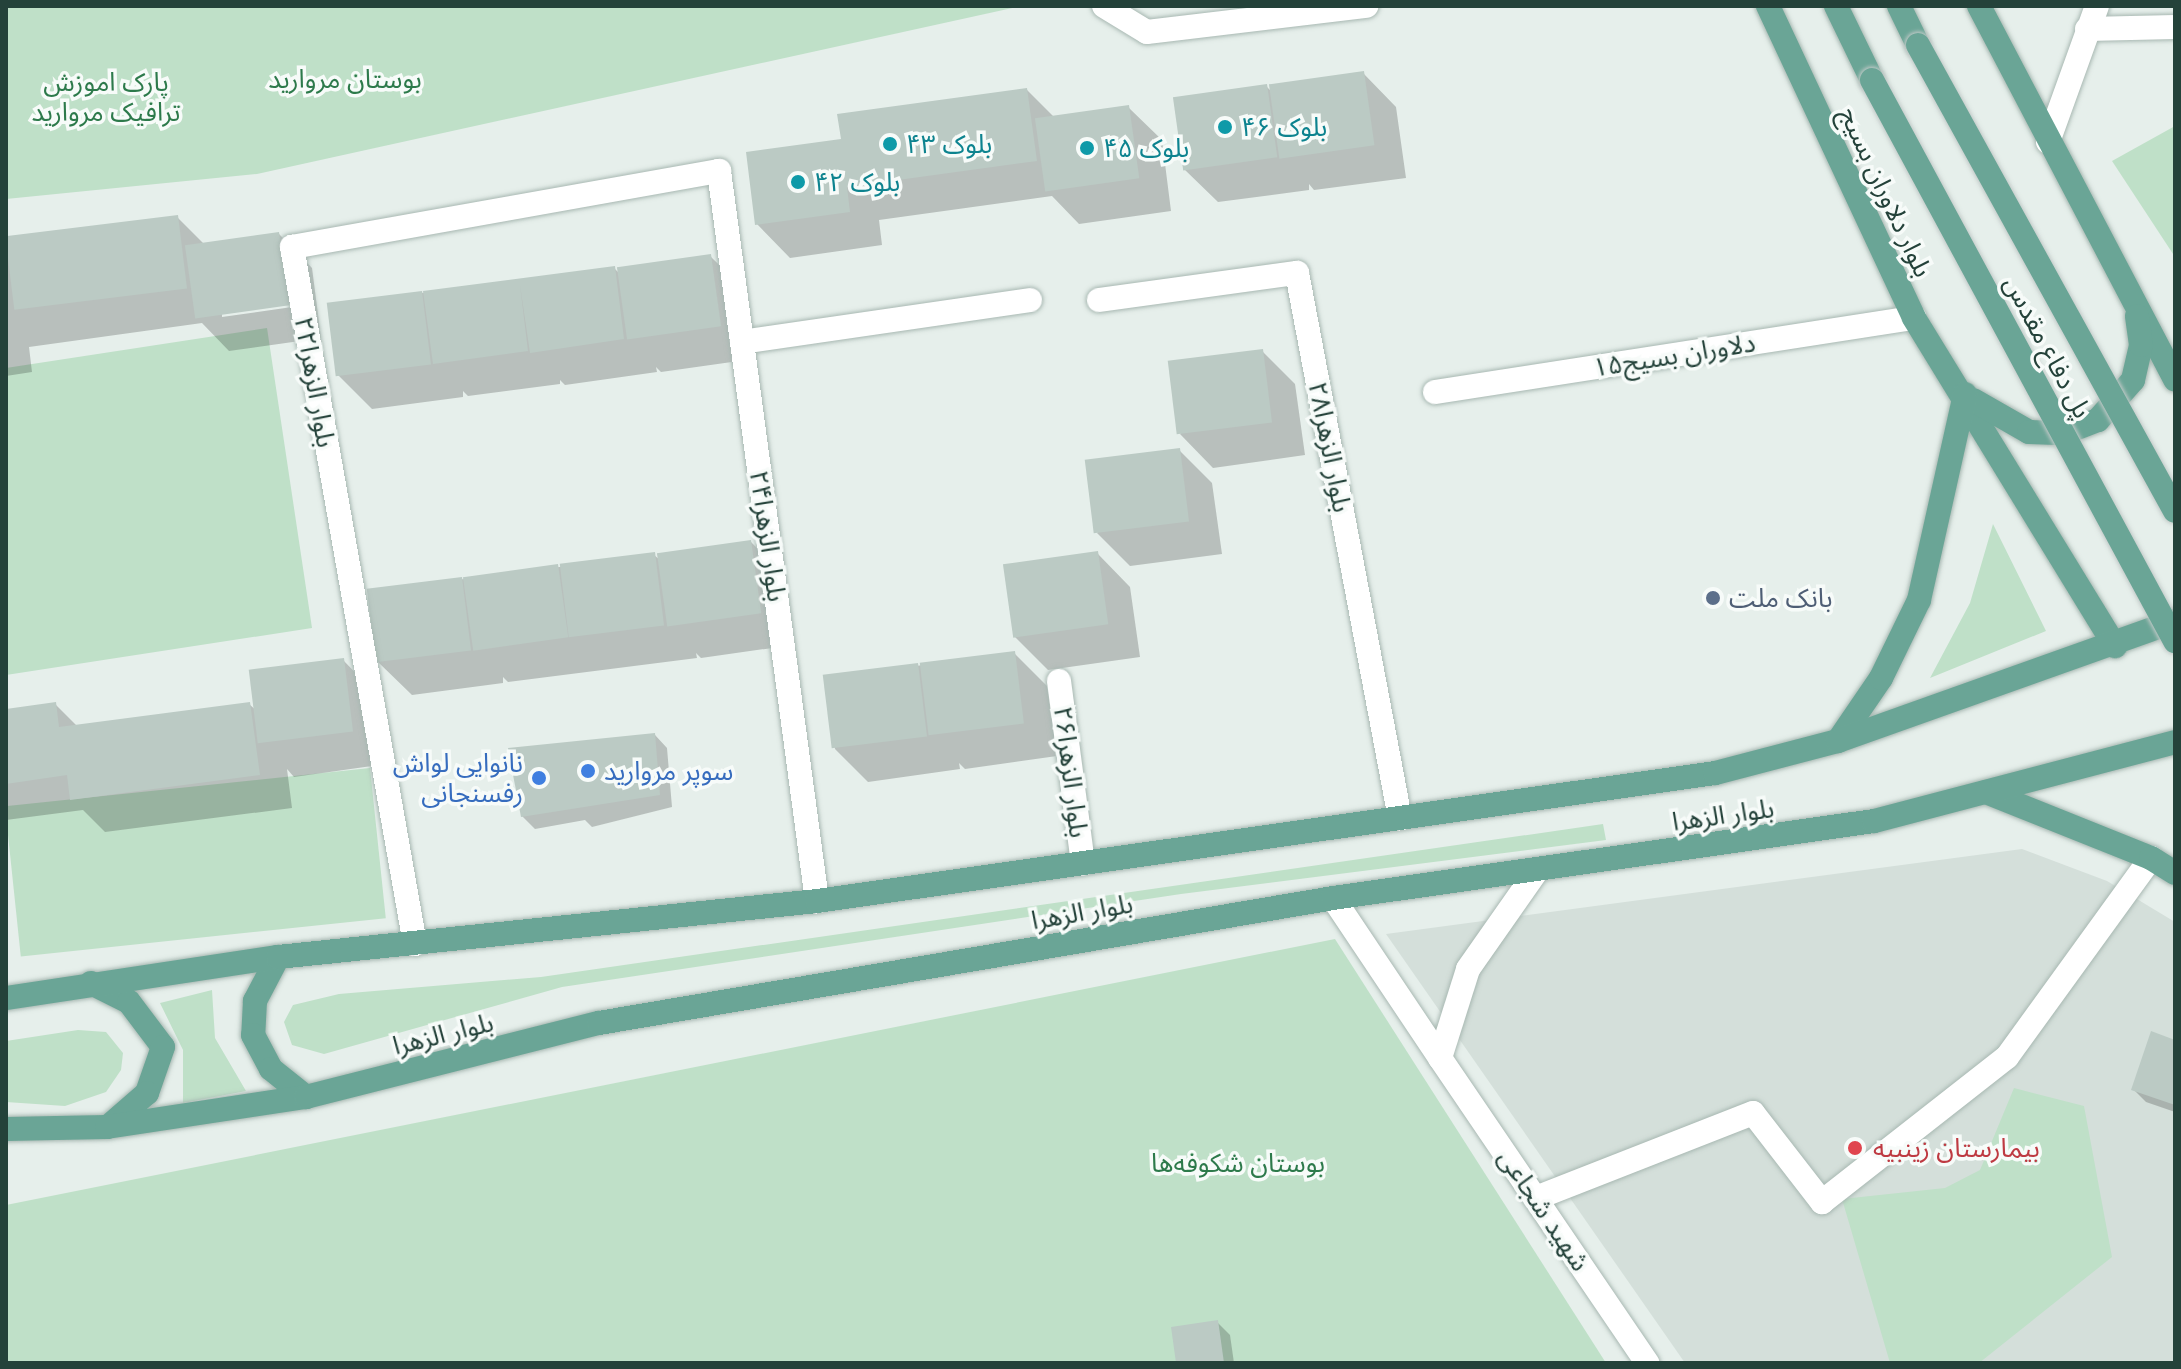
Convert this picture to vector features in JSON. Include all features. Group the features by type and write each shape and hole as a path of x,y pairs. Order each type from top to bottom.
{"main road":[{"name":"بلوار دلاوران بسیج","path":"1768,6 1914,318 1965,394 2115,646"},
{"name":"پل دفاع مقدس","path":"1836,6 1872,80 2175,641"},
{"name":"پل دفاع مقدس","path":"1899,6 2175,511"},
{"path":"1979,6 2175,380"},
{"path":"2134,300 2175,354"},
{"path":"1838,741 1881,678 1919,600 1965,394 1996,418 2029,432 2064,433 2098,420 2124,395 2138,363 2134,300"},
{"name":"بلوار الزهرا","path":"6,998 278,957 817,901 1715,773 1838,741 2115,646 2175,621"},
{"name":"بلوار الزهرا","path":"6,1129 107,1127 306,1097 599,1023 1333,898 1874,821 1986,792 2172,751"},
{"path":"1986,792 2151,858 2175,873"},
{"path":"278,957 255,1001 253,1035 271,1069 306,1097"},
{"path":"91,983 129,1002 163,1047 147,1093 107,1127"}],"street":[{"path":"1104,6 1147,32 1366,6"},
{"path":"2048,142 2097,6"},
{"path":"2087,29 2175,27"},
{"name":"بلوار الزهرا۲۴","path":"719,171 817,901"},
{"name":"بلوار الزهرا۲۲","path":"415,944 292,247 719,171"},
{"name":"بلوار الزهرا۲۸","path":"1099,300 1297,273 1400,818"},
{"path":"742,342 1030,300"},
{"name":"دلاوران بسیج۱۵","path":"1435,392 1914,318"},
{"name":"بلوار الزهرا۲۶","path":"1059,681 1083,863"},
{"path":"1536,1198 1753,1113 1822,1202 2007,1057 2151,858"},
{"path":"1440,1058 1468,969 1538,869"},
{"name":"شهید شجاعی","path":"1333,898 1647,1363"}],"shaded area":[{"name":"بیمارستان زینبیه","path":"2022,849 2107,881 2175,922 2175,1363 1685,1363 1386,934"}],"green space":[{"path":"6,6 1021,6 257,174 6,199"},
{"path":"2175,126 2175,257 2112,161"},
{"path":"267,328 312,628 6,675 6,368"},
{"path":"1993,524 2046,631 1930,678 1970,603"},
{"path":"370,768 386,918 21,957 6,806"},
{"path":"1603,824 1606,840 1181,894 562,987 324,1054 292,1045 284,1022 293,1005 339,994 541,977"},
{"name":"بوستان شکوفه‌ها","path":"1335,939 1606,1363 6,1363 6,1205"},
{"path":"212,990 215,1038 246,1091 183,1103 183,1050 160,1003"},
{"path":"78,1030 106,1032 123,1053 121,1070 106,1092 65,1106 6,1102 6,1041"},
{"path":"2014,1088 2084,1106 2112,1257 1979,1363 1890,1363 1842,1199 1945,1188 1980,1170"}],"building":[{"path":"1364,71 1374,145 1279,159 1269,84"},
{"name":"بلوک ۴۶","path":"1267,84 1277,157 1183,171 1173,97"},
{"path":"1027,88 1037,161 847,187 850,212 755,225 746,152 841,139 837,114"},
{"name":"بلوک ۴۵","path":"1129,105 1139,178 1045,192 1035,118"},
{"path":"178,215 187,288 14,310 6,236"},
{"path":"279,232 289,305 195,319 185,245"},
{"path":"711,254 721,326 627,340 617,267"},
{"path":"615,266 624,339 530,353 520,285 528,351 433,364 423,291"},
{"path":"422,291 431,364 336,376 327,303"},
{"path":"1263,349 1272,422 1177,434 1168,361"},
{"path":"1180,448 1189,521 1094,533 1085,460"},
{"path":"751,540 761,613 667,627 657,553"},
{"path":"1098,551 1108,624 1013,638 1003,564"},
{"path":"655,552 664,625 569,637 560,564"},
{"path":"558,564 568,637 473,651 463,577"},
{"path":"462,577 471,650 376,662 367,589"},
{"path":"1015,651 1024,723 929,735 920,663"},
{"path":"344,658 353,731 258,743 249,670"},
{"path":"918,663 927,736 832,748 823,675"},
{"path":"56,702 59,727 250,702 260,775 70,800 67,775 6,784 6,709"},
{"path":"655,733 660,795 521,817 508,748"},
{"path":"2151,1031 2175,1040 2175,1105 2131,1090"},
{"path":"1218,1320 1224,1363 1176,1363 1171,1327"}],"place":[{"name":"بلوک ۴۶","path":"1225,127"},
{"name":"بلوک ۴۳","path":"890,144"},
{"name":"بلوک ۴۵","path":"1087,148"},
{"name":"بلوک ۴۲","path":"798,182"},
{"name":"بانک ملت","path":"1713,598"},
{"name":"سوپر مروارید","path":"588,771"},
{"name":"نانوایی لواش رفسنجانی","path":"539,778"},
{"name":"بیمارستان زینبیه","path":"1855,1148"}],"park label":[{"name":"بوستان مروارید","path":"345,79"},
{"name":"پارک اموزش ترافیک مروارید","path":"106,97"}]}
